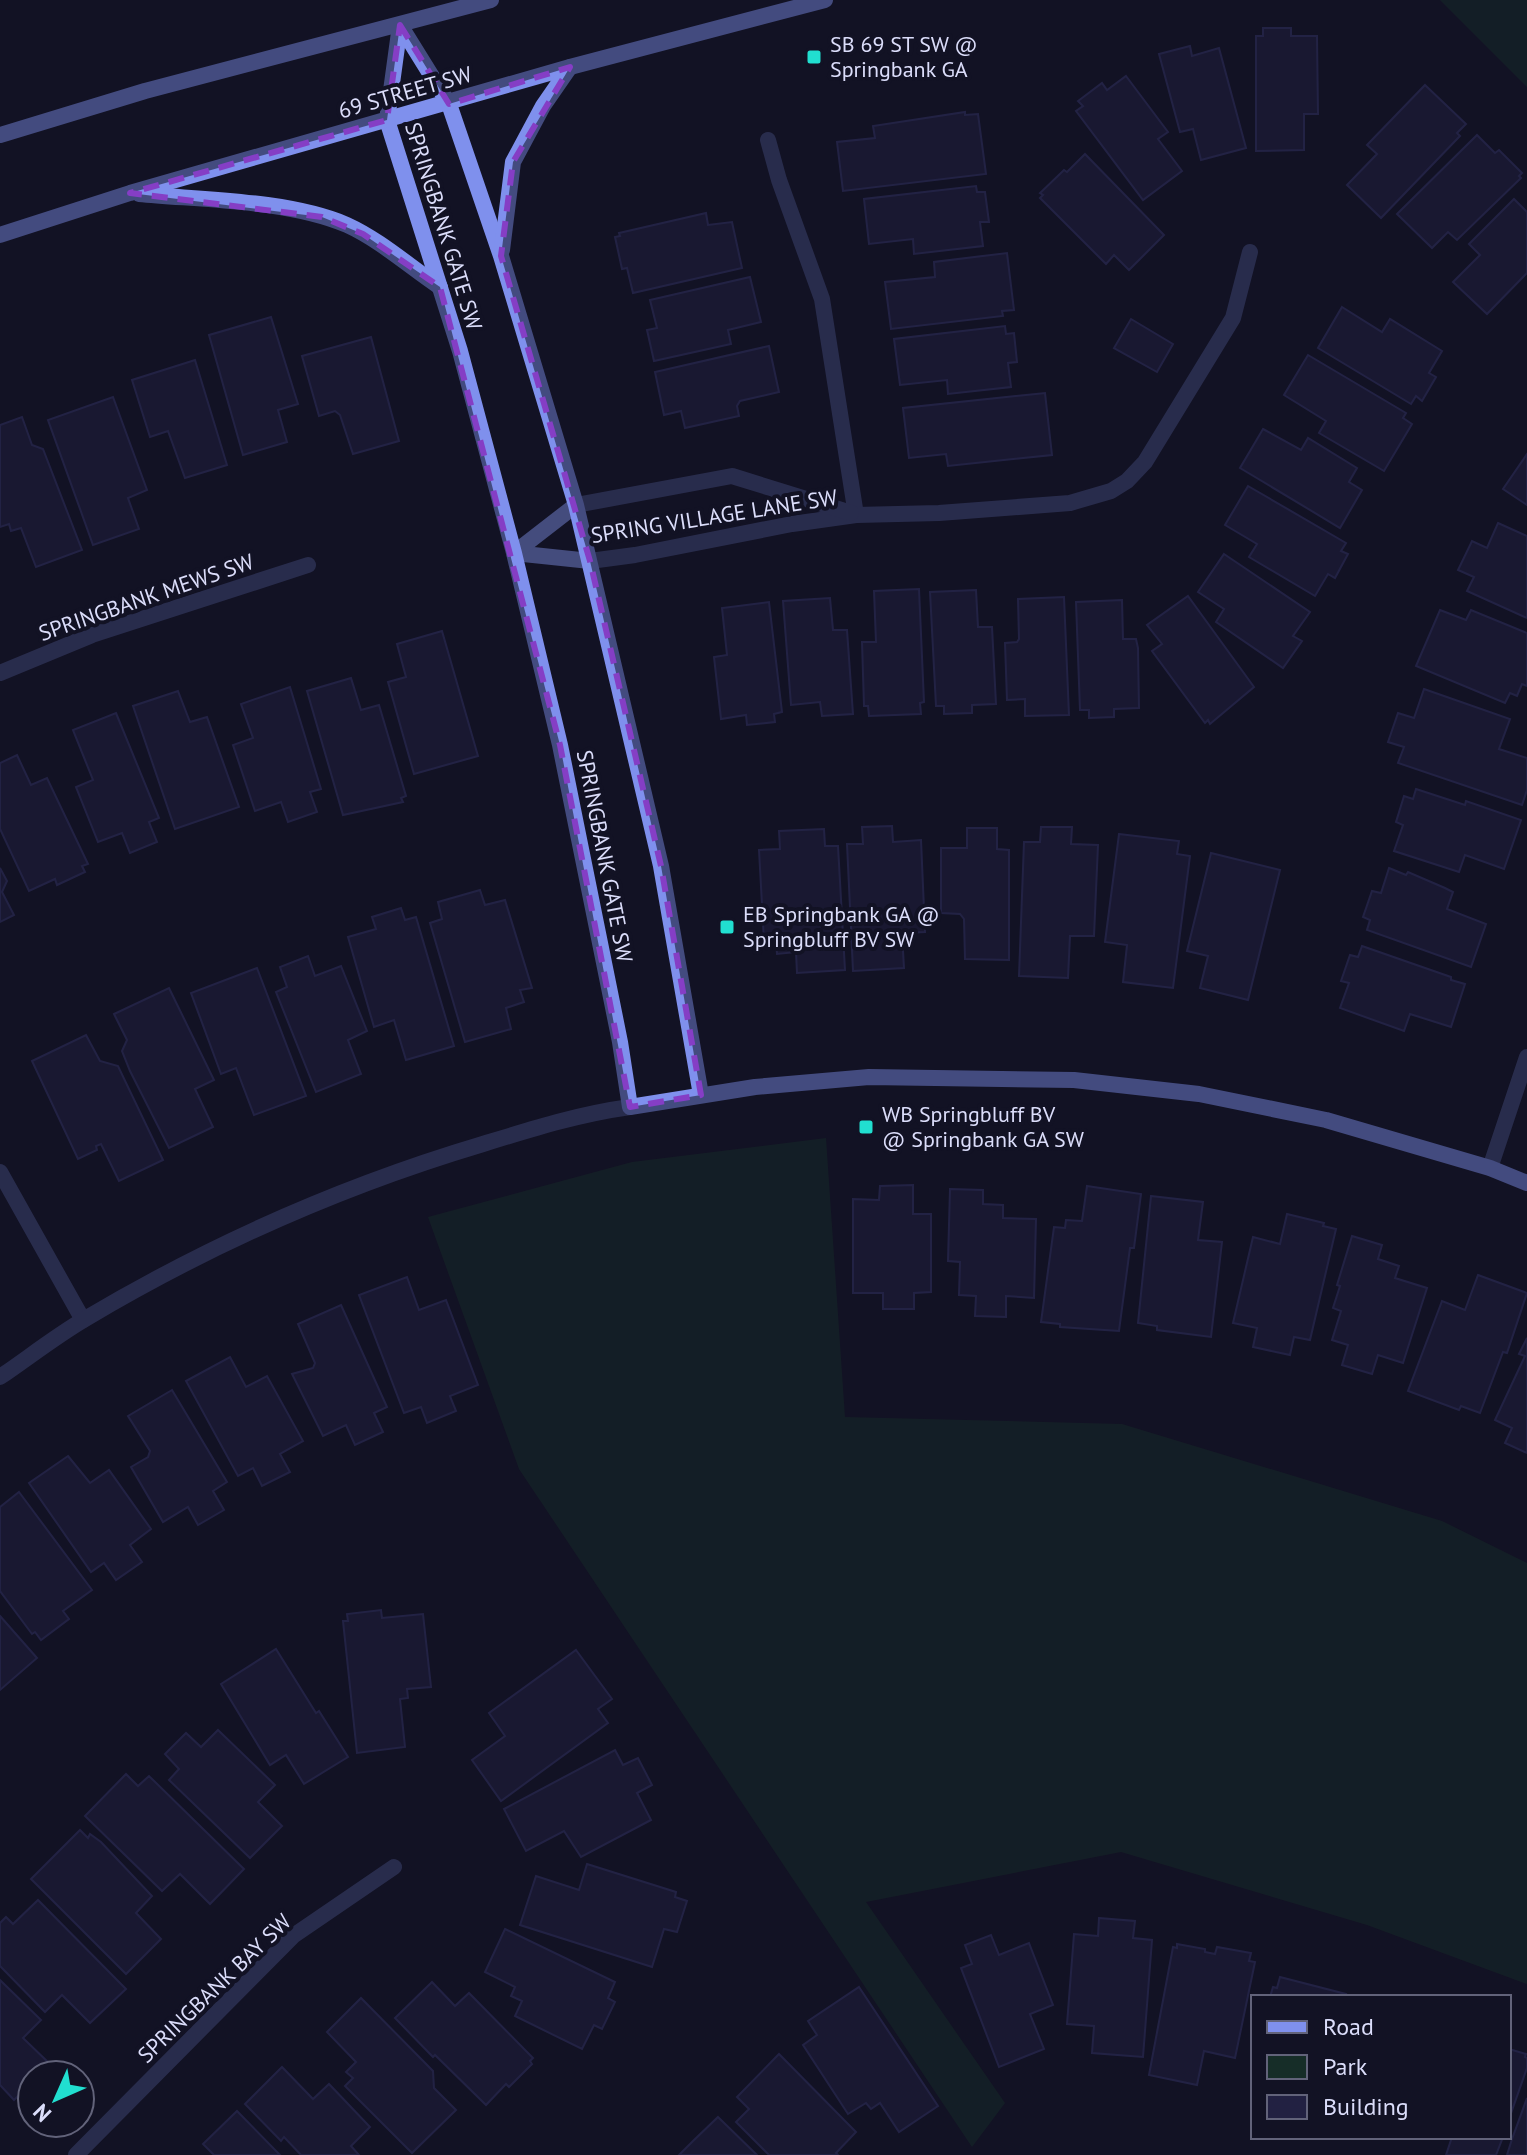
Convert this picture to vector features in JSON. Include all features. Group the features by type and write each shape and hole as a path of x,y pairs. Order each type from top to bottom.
{"street":[{"path":"0,135 145,91 491,0"},
{"name":"69 STREET SW","path":"0,235 130,193 570,67 825,0"},
{"name":"SPRINGBANK GATE SW","path":"400,25 449,104 501,256 576,505 661,866 701,1095"},
{"name":"SPRINGBANK GATE SW","path":"400,25 387,120 440,287 514,553 560,745 620,1042 630,1107"},
{"path":"501,256 513,162 543,106 570,67"},
{"name":"SPRING VILLAGE LANE SW","path":"768,140 779,180 822,299 856,515"},
{"path":"130,193 267,206 322,217 363,234 440,287"},
{"name":"SPRING VILLAGE LANE SW","path":"514,553 590,561 856,515 939,513 1070,503 1111,491 1127,481 1145,462 1233,318 1250,252"},
{"name":"SPRING VILLAGE LANE SW","path":"514,553 576,505 732,476 856,515"},
{"name":"SPRINGBANK MEWS SW","path":"0,673 92,635 308,565"},
{"path":"1490,1168 1527,1057"},
{"path":"0,1377 83,1320 207,1251 344,1189 588,1113 755,1087 869,1077 924,1076 1074,1080 1199,1094 1298,1114 1490,1168 1527,1183"},
{"path":"0,1172 83,1320"},
{"name":"SPRINGBANK BAY SW","path":"76,2155 293,1936 394,1867"}],"highlighted area":[{"path":"400,25 449,104 570,67 513,162 501,256 590,561 661,866 701,1095 630,1107 560,745 440,287 363,234 322,217 130,193 387,120"}],"green space":[{"path":"1440,0 1527,0 1527,87"},
{"path":"826,1138 845,1417 1122,1424 1442,1521 1527,1563 1527,1984 1367,1925 1121,1852 866,1902 1005,2103 972,2147 519,1469 428,1217 632,1162"}],"building":[{"path":"1263,28 1291,28 1291,36 1317,36 1318,114 1304,114 1304,150 1256,151 1256,36 1263,36"},
{"path":"1190,46 1192,56 1219,48 1246,148 1201,160 1193,129 1180,132 1159,54"},
{"path":"1126,76 1168,132 1158,139 1182,171 1143,200 1076,111 1083,106 1078,101 1102,83 1107,90"},
{"path":"1425,85 1466,124 1457,133 1460,136 1381,218 1347,185 1377,154 1367,145"},
{"path":"965,112 965,115 978,114 986,174 843,191 837,142 875,138 873,126"},
{"path":"1477,135 1495,153 1499,150 1522,173 1521,178 1457,240 1448,232 1432,248 1397,214"},
{"path":"1085,154 1164,235 1129,270 1114,255 1106,264 1040,198 1043,195 1040,193"},
{"path":"976,186 977,192 985,192 989,222 980,222 983,246 914,254 913,239 869,244 864,199"},
{"path":"1514,199 1527,212 1527,273 1487,314 1453,282 1480,255 1469,244"},
{"path":"706,213 708,225 732,222 742,268 633,293 627,268 622,269 615,237 620,236 619,233"},
{"path":"1007,253 1014,310 1002,311 1003,316 891,329 885,282 935,277 934,262"},
{"path":"750,277 761,322 728,330 731,344 654,361 647,330 657,328 650,300"},
{"path":"1342,307 1382,332 1390,319 1442,351 1429,373 1436,377 1422,401 1416,396 1411,404 1318,348"},
{"path":"271,317 298,404 278,410 287,442 243,455 209,335"},
{"path":"1131,319 1173,344 1157,372 1114,348"},
{"path":"1005,326 1006,334 1014,333 1017,362 1008,363 1011,387 948,394 947,380 900,385 894,339"},
{"path":"371,337 399,441 353,454 340,415 335,411 319,416 302,356"},
{"path":"769,346 779,392 740,401 737,406 739,416 685,428 681,411 664,415 655,372"},
{"path":"1308,355 1406,413 1403,418 1412,424 1384,471 1319,433 1326,421 1284,395"},
{"path":"195,360 227,465 185,478 168,431 150,437 132,380"},
{"path":"1045,393 1052,455 948,466 946,454 909,458 903,408"},
{"path":"113,397 147,490 128,498 139,529 93,545 48,420"},
{"path":"22,417 32,445 43,449 82,550 36,567 21,528 11,531 9,524 0,527 0,425"},
{"path":"1263,429 1301,450 1308,438 1357,468 1349,482 1362,490 1340,528 1240,468"},
{"path":"1527,454 1527,505 1503,489"},
{"path":"1248,486 1346,543 1341,551 1348,554 1335,578 1328,574 1315,596 1249,557 1257,544 1225,525"},
{"path":"1498,523 1527,536 1527,618 1467,591 1474,577 1458,570 1472,541 1487,548"},
{"path":"1224,554 1310,612 1293,636 1302,641 1283,668 1216,622 1224,609 1198,592"},
{"path":"919,589 924,702 920,703 921,714 869,716 868,706 864,706 862,642 876,642 874,591"},
{"path":"976,590 978,627 992,627 996,704 972,705 972,713 944,714 944,706 936,706 930,592"},
{"path":"1188,596 1254,687 1210,724 1208,720 1205,723 1152,651 1162,644 1147,625"},
{"path":"1064,597 1069,715 1025,716 1025,699 1007,700 1005,643 1019,639 1018,599"},
{"path":"830,598 833,630 847,630 853,714 822,716 820,702 791,705 783,601"},
{"path":"1122,600 1123,639 1136,639 1138,648 1139,708 1114,709 1114,717 1089,718 1089,710 1080,710 1076,602"},
{"path":"769,602 782,712 774,714 775,722 747,725 746,715 721,719 714,657 727,655 722,608"},
{"path":"1440,610 1466,620 1471,610 1527,633 1527,686 1522,684 1517,696 1510,693 1505,703 1416,666"},
{"path":"442,631 478,756 414,774 388,682 406,677 397,644"},
{"path":"351,678 361,710 379,705 406,796 401,798 403,802 343,815 307,691"},
{"path":"290,687 321,789 310,792 317,812 288,822 281,802 255,811 233,745 253,738 241,704"},
{"path":"1424,689 1510,719 1499,749 1527,758 1527,790 1522,805 1398,763 1404,747 1388,742 1398,713 1414,718"},
{"path":"178,691 190,722 207,717 239,807 175,829 133,706"},
{"path":"116,713 159,818 149,822 157,842 130,853 122,833 98,842 76,787 93,780 73,730"},
{"path":"17,755 31,785 47,778 88,864 82,866 85,872 57,885 55,879 29,891 0,829 0,763"},
{"path":"1416,789 1465,805 1466,801 1521,820 1504,869 1465,855 1459,872 1394,851 1403,825 1396,822 1404,796 1413,799"},
{"path":"892,826 893,842 921,840 925,932 902,933 904,968 853,971 847,844 863,844 862,827"},
{"path":"1041,827 1072,827 1071,844 1098,845 1094,936 1070,936 1068,978 1019,976 1024,842 1040,842"},
{"path":"967,828 997,828 997,849 1009,850 1009,960 965,959 964,919 960,914 941,913 941,848 967,848"},
{"path":"824,829 825,846 838,846 845,970 797,973 796,952 777,954 776,941 764,942 759,850 780,849 779,831"},
{"path":"1119,834 1179,841 1177,854 1190,856 1173,988 1123,982 1127,945 1105,942"},
{"path":"1211,853 1280,870 1248,1000 1200,988 1208,956 1187,951"},
{"path":"0,868 7,881 2,892 14,915 0,922"},
{"path":"1389,868 1406,875 1408,872 1453,892 1447,909 1486,924 1471,967 1367,930 1370,920 1363,917 1372,891 1381,893"},
{"path":"480,890 485,905 505,900 532,988 520,990 524,1002 506,1008 511,1029 465,1042 430,923 442,919 438,902"},
{"path":"401,908 405,920 416,917 454,1046 406,1060 394,1020 374,1027 348,937 376,929 372,917"},
{"path":"1362,946 1465,984 1451,1027 1410,1014 1404,1031 1340,1008 1349,983 1341,981 1350,955 1358,957"},
{"path":"308,956 315,976 341,966 367,1031 348,1040 361,1074 316,1092 276,992 287,987 280,967"},
{"path":"257,968 306,1096 254,1115 236,1068 221,1074 191,993"},
{"path":"169,988 214,1080 195,1089 213,1127 169,1148 130,1071 122,1051 127,1040 114,1014"},
{"path":"86,1035 100,1061 118,1066 163,1160 119,1181 101,1144 96,1146 97,1150 78,1159 32,1061"},
{"path":"913,1185 913,1214 931,1214 931,1292 914,1293 914,1309 883,1309 883,1293 853,1293 853,1199 879,1200 880,1186"},
{"path":"1087,1186 1141,1194 1119,1331 1060,1327 1060,1324 1041,1322 1054,1227 1065,1228 1066,1220 1082,1221"},
{"path":"950,1189 983,1190 983,1204 1003,1205 1003,1218 1036,1219 1034,1298 1006,1296 1006,1317 975,1316 976,1296 959,1295 960,1262 948,1261"},
{"path":"1151,1196 1203,1202 1198,1240 1222,1242 1211,1337 1157,1330 1157,1326 1138,1323"},
{"path":"1287,1214 1336,1229 1310,1340 1294,1337 1290,1355 1253,1347 1257,1328 1233,1323 1253,1237 1280,1244"},
{"path":"1352,1236 1382,1245 1378,1259 1399,1266 1395,1278 1427,1288 1403,1363 1378,1355 1372,1374 1342,1365 1348,1345 1332,1340 1341,1311 1333,1308 1340,1286 1337,1285"},
{"path":"1478,1275 1527,1293 1507,1353 1503,1352 1480,1413 1461,1406 1459,1410 1408,1391 1442,1301 1465,1310"},
{"path":"407,1277 419,1310 446,1300 478,1385 450,1396 456,1411 427,1423 421,1407 404,1413 359,1295"},
{"path":"341,1305 387,1407 374,1413 383,1432 355,1445 346,1425 323,1436 292,1374 313,1368 315,1363 298,1324"},
{"path":"1527,1338 1527,1453 1505,1443 1512,1428 1495,1420 1525,1356 1519,1354"},
{"path":"230,1357 246,1387 267,1376 303,1441 280,1454 290,1472 262,1486 253,1468 238,1476 186,1381"},
{"path":"172,1390 227,1482 213,1491 224,1510 198,1525 188,1507 163,1522 131,1467 148,1457 150,1451 128,1416"},
{"path":"68,1456 90,1483 109,1470 151,1529 130,1545 142,1562 116,1580 104,1563 91,1572 29,1483"},
{"path":"19,1492 92,1590 63,1611 69,1619 41,1640 35,1632 32,1634 0,1591 0,1507"},
{"path":"381,1610 382,1618 423,1614 431,1687 407,1689 408,1698 400,1699 405,1747 357,1753 343,1621 348,1621 347,1614"},
{"path":"0,1616 37,1658 0,1690"},
{"path":"276,1649 348,1757 304,1784 286,1755 270,1765 221,1684"},
{"path":"576,1650 612,1699 598,1709 608,1723 501,1801 472,1760 505,1736 489,1713"},
{"path":"218,1730 275,1785 258,1802 282,1826 250,1858 169,1780 179,1769 165,1754 186,1733 201,1747"},
{"path":"615,1750 623,1765 638,1758 652,1785 637,1793 651,1820 581,1857 564,1831 526,1851 504,1809"},
{"path":"126,1774 138,1786 149,1776 244,1869 210,1904 180,1874 162,1891 85,1816"},
{"path":"80,1830 88,1838 90,1834 101,1842 152,1896 136,1913 161,1939 126,1974 31,1879"},
{"path":"587,1864 676,1892 675,1897 687,1901 677,1932 664,1929 652,1967 520,1925 536,1876 579,1890"},
{"path":"38,1900 126,1989 90,2023 62,1995 45,2012 0,1966 0,1923 6,1917 13,1924"},
{"path":"1099,1918 1135,1921 1133,1938 1152,1940 1143,2057 1092,2053 1094,2026 1067,2024 1074,1934 1098,1936"},
{"path":"505,1929 615,1982 608,1998 615,2002 602,2029 594,2025 582,2049 515,2016 522,2001 511,1996 515,1987 485,1972"},
{"path":"991,1935 999,1955 1029,1943 1053,2005 1030,2014 1044,2049 999,2067 961,1968 972,1964 965,1945"},
{"path":"1177,1944 1215,1954 1217,1947 1251,1953 1249,1961 1255,1962 1235,2058 1204,2051 1197,2085 1149,2075 1173,1947 1177,1948"},
{"path":"1280,1977 1346,1994 1271,1995 1273,1987 1277,1988"},
{"path":"0,1980 41,2020 23,2038 45,2059 16,2059 14,2100 0,2085"},
{"path":"432,1982 455,2006 469,1993 533,2058 530,2061 532,2064 509,2087 506,2084 486,2105 395,2018"},
{"path":"859,1987 938,2106 899,2132 880,2103 871,2109 866,2103 848,2114 803,2045 817,2035 808,2021"},
{"path":"361,1998 433,2071 434,2088 456,2110 412,2153 345,2086 353,2078 346,2072 356,2062 327,2032"},
{"path":"1511,2050 1526,2054 1527,2068 1511,2113"},
{"path":"779,2054 856,2132 836,2153 838,2155 769,2155 736,2122 749,2109 737,2097"},
{"path":"282,2067 313,2099 329,2084 370,2127 351,2146 359,2155 301,2155 284,2137 281,2141 245,2104"},
{"path":"1527,2098 1527,2155 1507,2155 1512,2139"},
{"path":"237,2111 280,2155 214,2155 203,2144"},
{"path":"718,2117 757,2155 679,2155 693,2141"},
{"path":"1451,2139 1502,2139 1496,2155 1446,2155"}],"place":[{"name":"SB 69 ST SW @ Springbank GA","path":"814,57"},
{"name":"EB Springbank GA @ Springbluff BV SW","path":"727,927"},
{"name":"WB Springbluff BV @ Springbank GA SW","path":"866,1127"}]}
